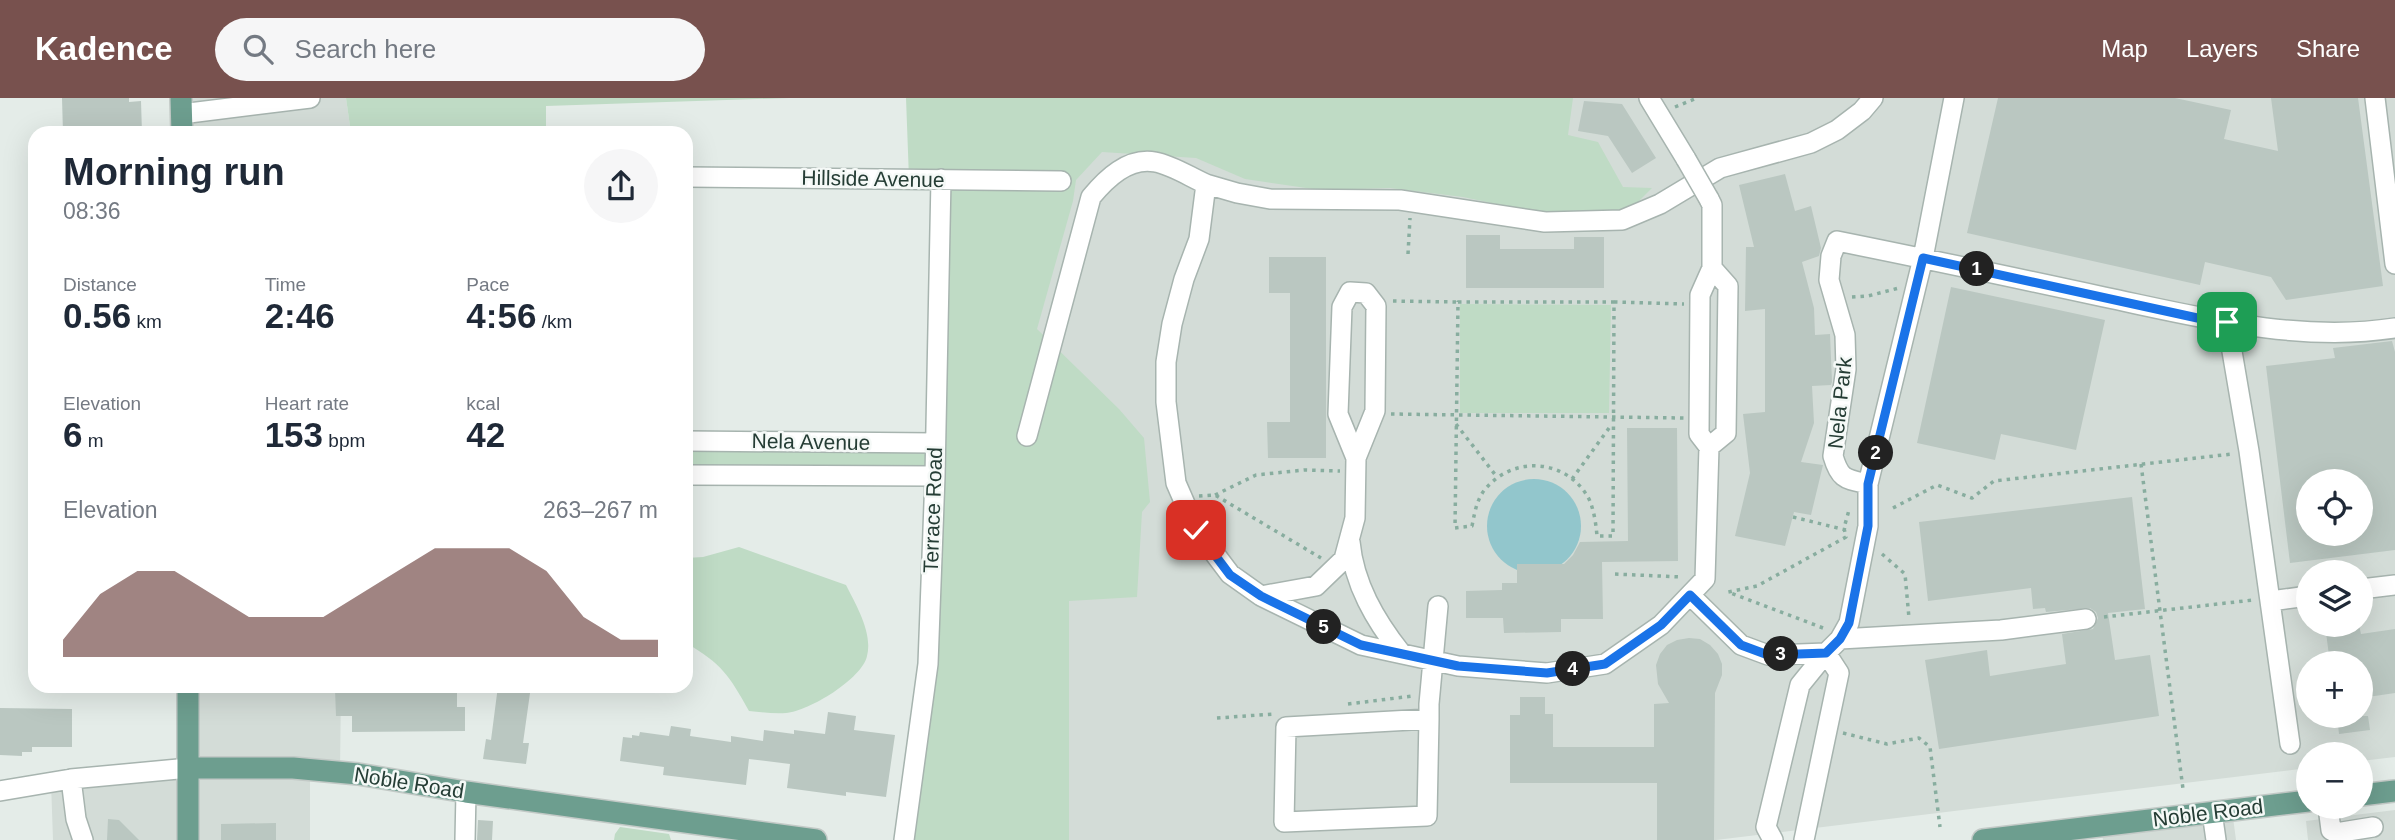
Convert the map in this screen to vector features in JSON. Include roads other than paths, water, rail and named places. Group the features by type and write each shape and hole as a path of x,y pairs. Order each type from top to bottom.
{"main road":[{"path":"188,693 188,840"},
{"name":"Noble Road","path":"189,768 293,768 358,774 466,792 816,840"},
{"path":"2373,794 2395,791"},
{"name":"Noble Road","path":"1983,840 2102,833 2212,812 2296,802"}],"street":[{"path":"181,115 310,98"},
{"path":"1206,184 1199,239 1184,279 1172,324 1166,362 1166,402 1176,483 1196,530 1230,575 1261,596 1361,645 1458,666 1547,673 1605,664 1661,625 1689,586 1705,579 1709,447 1699,434 1700,295 1712,268 1712,205 1649,98"},
{"path":"1027,436 1091,198 1106,178 1129,165 1154,162 1206,184 1270,199 1400,200 1545,222 1622,220 1660,204 1720,168 1811,143 1837,130 1862,111 1873,98"},
{"path":"1773,840 1766,827 1800,685 1849,623 1868,526 1868,484 1923,258 1954,98"},
{"path":"2375,98 2395,264"},
{"name":"Hillside Avenue","path":"693,177 1061,181"},
{"name":"Terrace Road","path":"904,840 928,664 941,179"},
{"name":"Nela Park","path":"1868,484 1845,479 1836,469 1833,456 1846,369 1845,335 1829,280 1831,256 1838,241 2202,319 2301,331 2375,331 2395,328"},
{"path":"1709,447 1726,433 1728,286 1712,268"},
{"path":"1261,596 1316,586 1344,559 1350,540 1355,518 1356,466 1375,411 1376,306 1366,293 1350,292 1342,306 1338,414 1356,466"},
{"path":"2227,322 2263,600 2290,744"},
{"name":"Nela Avenue","path":"693,440 935,443"},
{"name":"Nela Avenue","path":"693,475 935,476"},
{"path":"1350,540 1352,561 1373,613 1378,624 1401,653"},
{"path":"2373,588 2395,585"},
{"path":"1689,586 1741,645 1768,655 2086,619"},
{"path":"2263,600 2296,597"},
{"path":"1429,719 1286,727 1284,822 1427,816 1429,719 1438,606"},
{"path":"1804,840 1839,673 1833,646"},
{"name":"Noble Road","path":"0,791 71,779 189,768"},
{"path":"71,779 76,819 83,840"},
{"path":"465,840 466,792"},
{"path":"2212,812 2216,840"},
{"path":"2330,819 2331,830 2336,833 2374,834"}],"water":[{"path":"1534,479 1552,483 1567,493 1577,508 1581,526 1577,544 1567,559 1552,569 1534,573 1516,569 1501,559 1491,544 1487,526 1491,508 1501,493 1516,483"}]}
